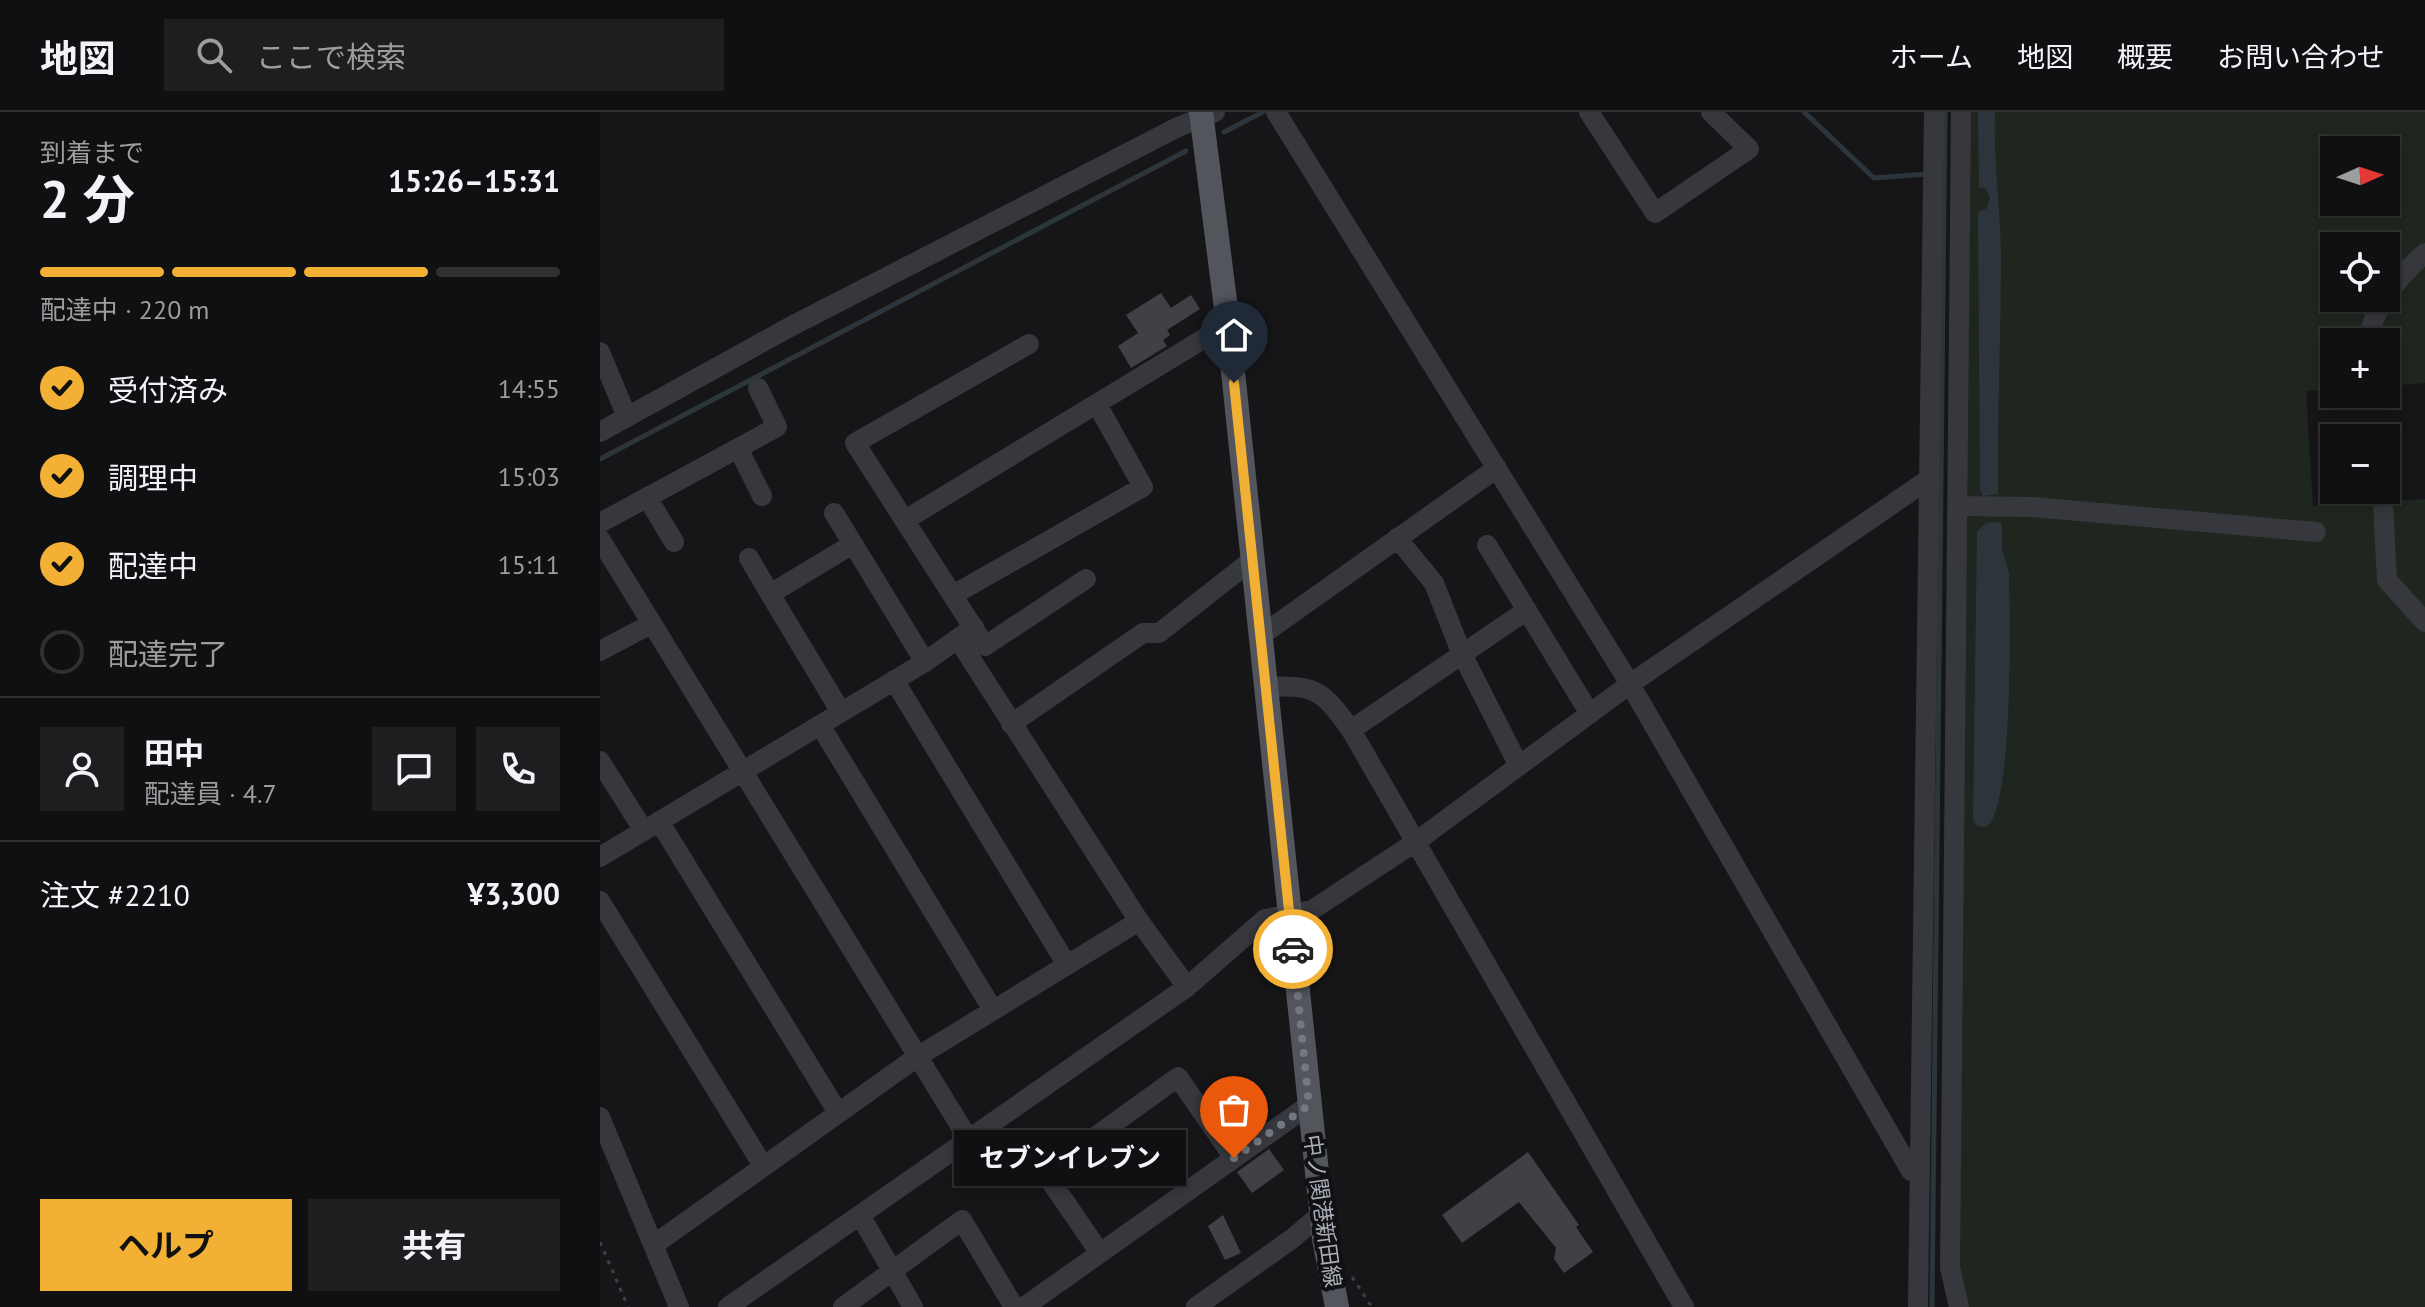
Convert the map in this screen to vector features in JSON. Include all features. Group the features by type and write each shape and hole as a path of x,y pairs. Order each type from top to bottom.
{"main road":[{"name":"中ノ関港新田線","path":"1206,113 1309,1105 1321,1214 1337,1307"}],"street":[{"path":"1276,112 1630,684 1911,1171 1920,1175"},
{"path":"1589,112 1655,213 1757,144 1711,112"},
{"path":"1918,1307 1926,481 1934,112"},
{"path":"1959,1307 1950,1268 1961,112"},
{"path":"600,432 788,328 1206,113"},
{"path":"2370,328 2389,294 2425,253"},
{"path":"905,520 1228,324"},
{"path":"1029,344 855,443 953,595 966,633 1011,724 1139,921 1187,987"},
{"path":"600,352 627,417"},
{"path":"758,388 777,427 647,497 601,537 651,624 969,1140"},
{"path":"953,595 1143,487 1097,404"},
{"path":"738,448 762,496"},
{"path":"1260,636 1497,468"},
{"path":"728,1307 1187,987 1265,919 1312,910 1417,841 1630,684 1926,481"},
{"path":"647,497 674,542"},
{"path":"2383,504 2387,580 2425,622"},
{"path":"1958,506 2032,507 2316,532"},
{"path":"834,513 925,662"},
{"path":"1397,538 1434,583 1461,652 1519,766"},
{"path":"770,594 853,544"},
{"path":"1487,545 1590,714"},
{"path":"749,558 841,712"},
{"path":"1011,724 1143,633 1159,633 1252,560"},
{"path":"966,633 985,646 1086,579"},
{"path":"1351,730 1461,652 1527,610"},
{"path":"600,651 651,624"},
{"path":"600,857 925,662 966,633"},
{"path":"894,680 1067,965"},
{"path":"1266,687 1304,685 1329,700 1351,730 1684,1307"},
{"path":"820,725 993,1010"},
{"path":"600,761 652,826 837,1111"},
{"path":"600,901 762,1164"},
{"path":"655,1244 762,1164 917,1057 1139,921"},
{"path":"1100,1253 1045,1173 1178,1077 1234,1158"},
{"path":"1024,1307 1309,1105"},
{"path":"600,1117 679,1307"},
{"path":"1196,1307 1293,1238 1321,1214"},
{"path":"860,1215 913,1307"},
{"path":"843,1307 962,1220 1014,1307"}],"path":[{"path":"600,1242 628,1307"}],"shaded area":[{"path":"1969,112 2425,112 2425,383 2400,385 2400,328 2320,328 2320,390 2306,391 2313,506 2400,504 2400,501 2425,499 2425,1307 1968,1307 1959,1286"},
{"path":"1978,112 1995,112 2001,260 1998,494 1983,496 1980,490 1978,212 1987,208 1990,198 1986,189 1979,187"},
{"path":"1986,523 2002,523 2002,548 2009,574 2008,710 2001,788 1994,815 1985,827 1977,826 1973,820 1977,532"}],"building":[{"path":"1161,293 1171,308 1191,295 1200,309 1167,330 1170,335 1163,340 1167,346 1131,368 1118,346 1138,333 1126,315"},
{"path":"1269,1149 1284,1170 1252,1193 1237,1172"},
{"path":"1528,1152 1579,1225 1576,1227 1593,1252 1564,1273 1554,1259 1556,1248 1519,1202 1462,1243 1442,1215"},
{"path":"1223,1215 1241,1253 1225,1260 1208,1226"}],"waterway":[{"path":"1224,132 1263,112"},
{"path":"1804,112 1874,178 1927,174"},
{"path":"1932,1307 1945,112"},
{"path":"600,459 1186,151"}],"way so far":[{"path":"1234,1158 1309,1105 1293,949"}],"place":[{"name":"セブンイレブン","path":"1234,1158"}],"route":[{"path":"1234,383 1293,949"}]}
